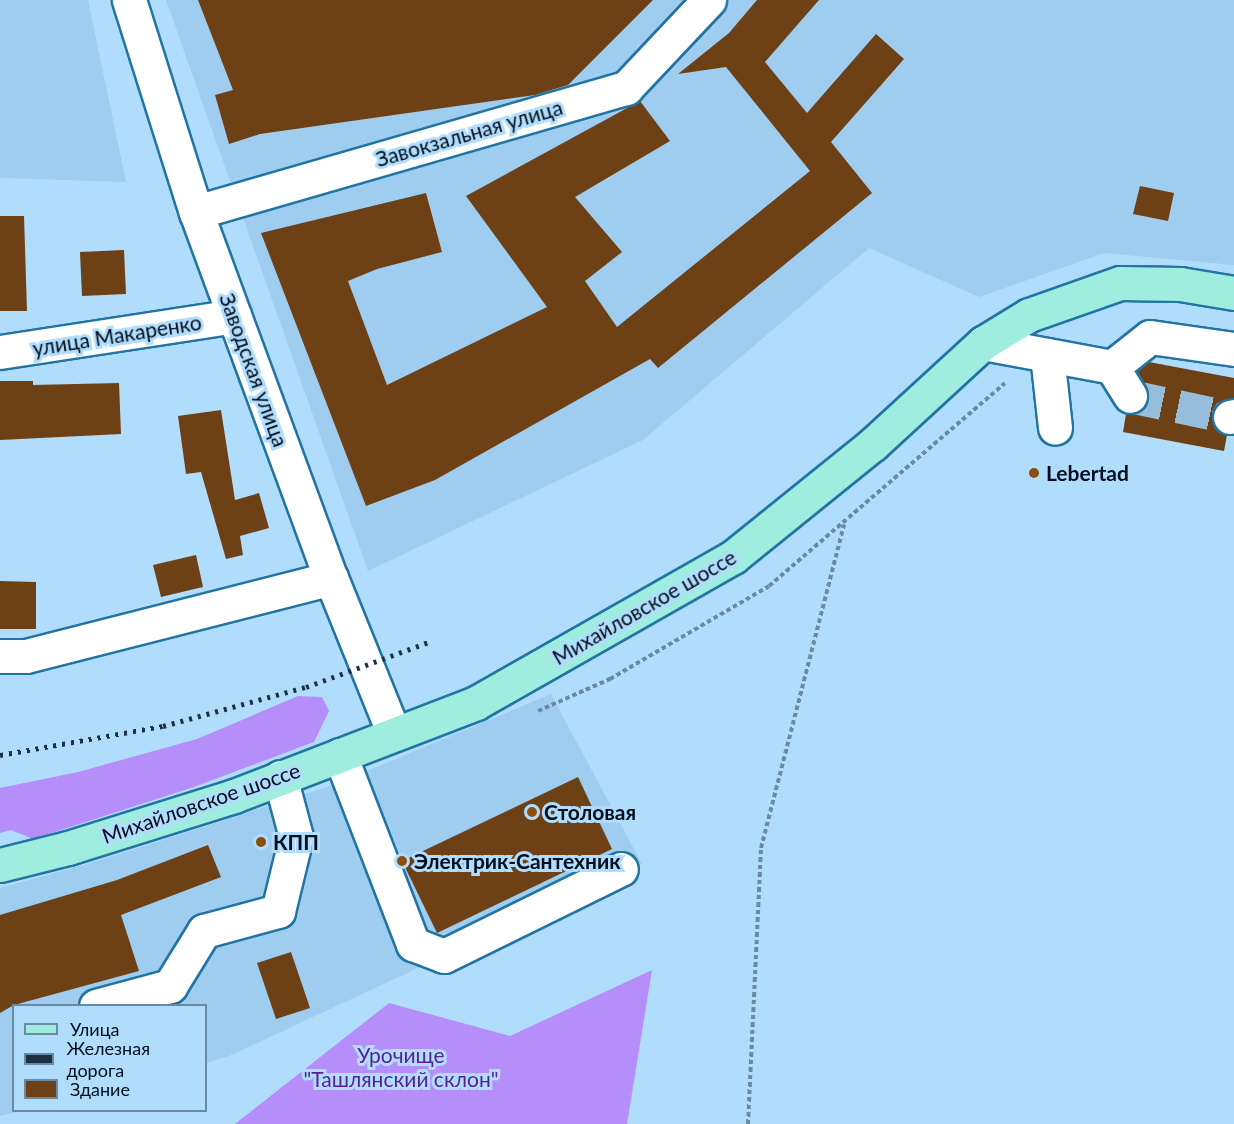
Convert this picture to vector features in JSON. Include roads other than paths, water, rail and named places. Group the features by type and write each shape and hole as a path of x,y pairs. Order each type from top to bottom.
{"main road":[{"name":"Михайловское шоссе","path":"0,865 79,845 280,777 476,703 733,557 872,445 983,343 1029,315 1120,283 1180,284 1234,293"}],"street":[{"name":"Заводская улица","path":"129,0 196,212 331,578 394,734"},
{"name":"Завокзальная улица","path":"196,212 626,88 709,0"},
{"name":"улица Макаренко","path":"0,352 234,316"},
{"path":"1112,367 1150,337 1234,349"},
{"path":"983,343 1112,367 1130,396"},
{"path":"1047,355 1055,428"},
{"path":"0,656 26,656 331,578"},
{"path":"340,755 413,944 444,956 621,869"},
{"path":"100,1004 170,986 204,931 278,910 296,837 280,777"}],"tunnel":[{"path":"1130,396 1230,417"}],"railway":[{"path":"0,755 163,726 306,687 429,642"}],"place":[{"name":"Lebertad","path":"1034,473"},
{"name":"Столовая","path":"532,812"},
{"name":"КПП","path":"261,842"},
{"name":"Электрик-Сантехник","path":"402,861"}],"park label":[{"name":"Урочище \"Ташлянский склон\"","path":"401,1067"}]}
